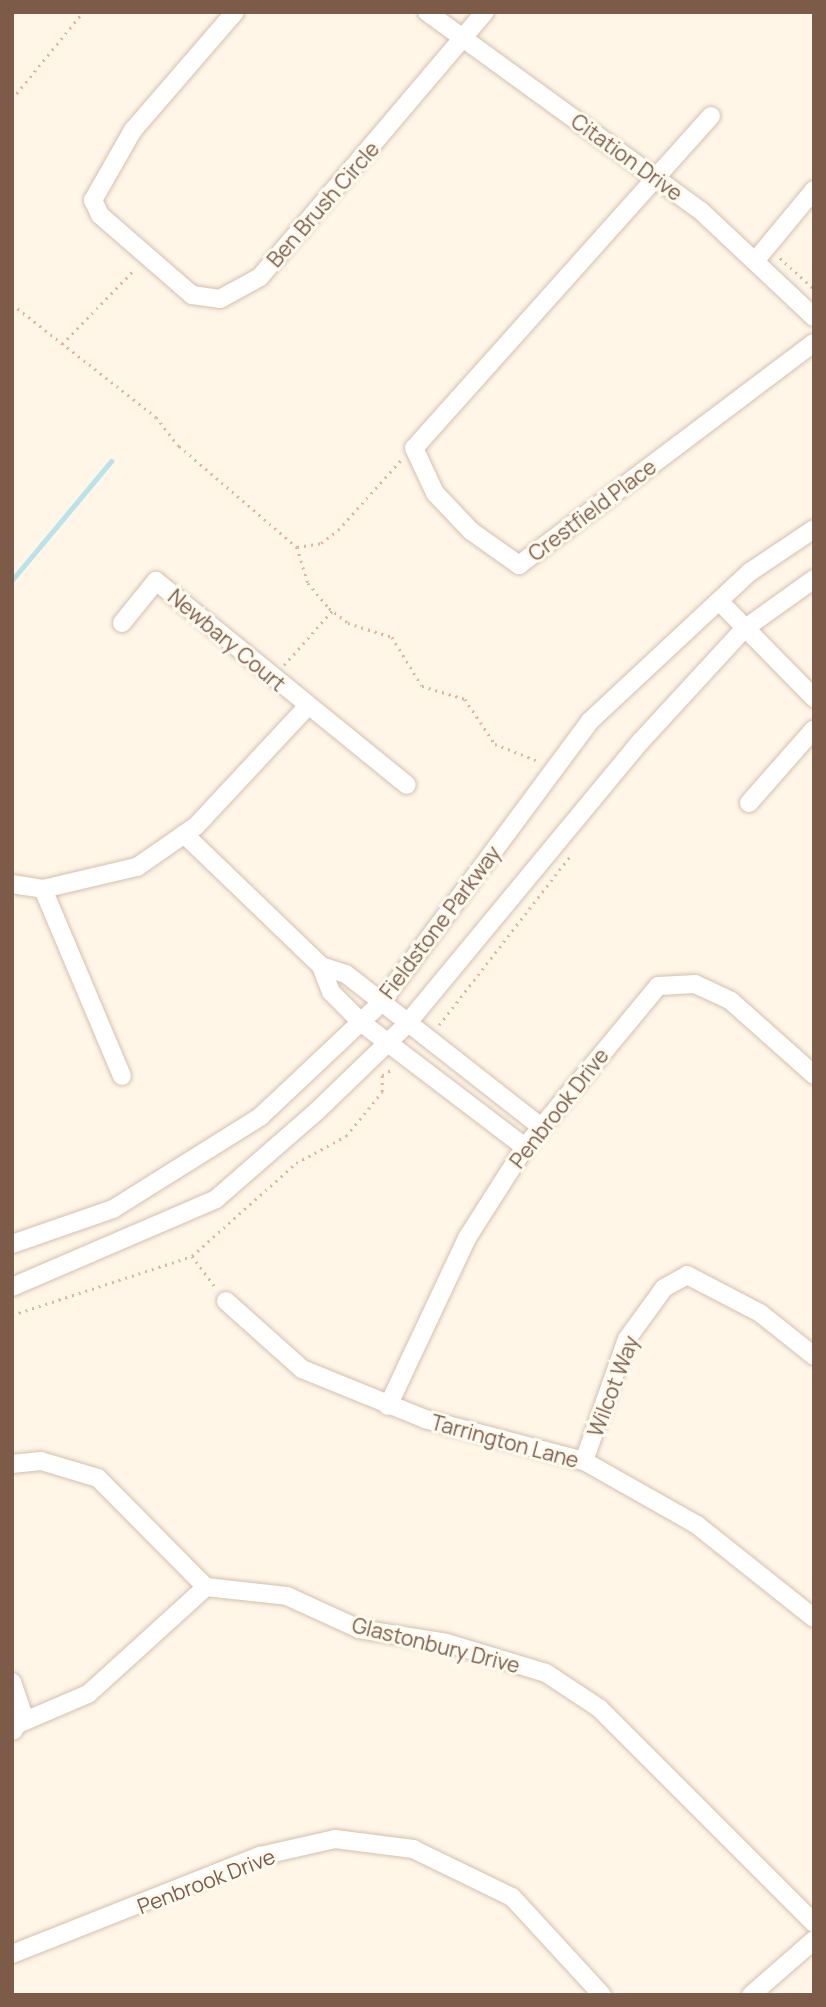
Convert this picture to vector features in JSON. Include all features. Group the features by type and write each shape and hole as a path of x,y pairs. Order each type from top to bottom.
{"street":[{"name":"Ben Brush Circle","path":"235,12 133,130 93,200 100,215 145,258 192,295 220,299 260,278 466,39 485,12"},
{"name":"Citation Drive","path":"427,12 761,254 814,317"},
{"path":"414,448 659,181 711,116"},
{"path":"761,254 814,190"},
{"name":"Crestfield Place","path":"414,448 435,494 471,531 519,565 814,343"},
{"name":"Fieldstone Parkway","path":"12,1244 113,1209 261,1116 380,1004 590,722 719,601 814,529"},
{"name":"Fieldstone Parkway","path":"12,1287 216,1199 387,1045 642,741 744,629 814,579"},
{"name":"Newbary Court","path":"122,623 156,581 307,707 407,785"},
{"path":"719,601 814,698"},
{"path":"12,884 43,889 137,867 184,834 307,707"},
{"path":"749,803 814,729"},
{"path":"184,834 321,966 331,992 362,1023 387,1045 525,1147"},
{"path":"43,889 122,1076"},
{"path":"321,966 346,974 405,1026 540,1126"},
{"name":"Penbrook Drive","path":"388,1406 467,1238 525,1147 658,986 695,984 731,1001 814,1075"},
{"name":"Wilcot Way","path":"584,1461 627,1339 664,1288 687,1275 760,1313 814,1356"},
{"name":"Tarrington Lane","path":"226,1301 302,1368 388,1406 584,1461 697,1525 814,1618"},
{"path":"12,1464 41,1461 98,1478 206,1587 88,1694 15,1728"},
{"name":"Glastonbury Drive","path":"206,1587 287,1596 359,1629 447,1643 546,1673 598,1708 814,1923"},
{"path":"12,1682 21,1698 15,1728"},
{"name":"Penbrook Drive","path":"12,1954 260,1856 335,1839 413,1849 512,1897 602,1995"},
{"path":"751,1995 814,1940"}],"path":[{"path":"12,99 83,12"},
{"path":"761,254 814,289"},
{"path":"62,344 145,258"},
{"path":"12,304 156,417 178,446 297,547 308,583 332,611 392,638 422,686 464,699 495,744 551,767"},
{"path":"297,547 321,543 338,530 414,448"},
{"path":"273,678 332,611"},
{"path":"192,1256 226,1301"}],"waterway":[{"path":"12,580 111,461"}]}
